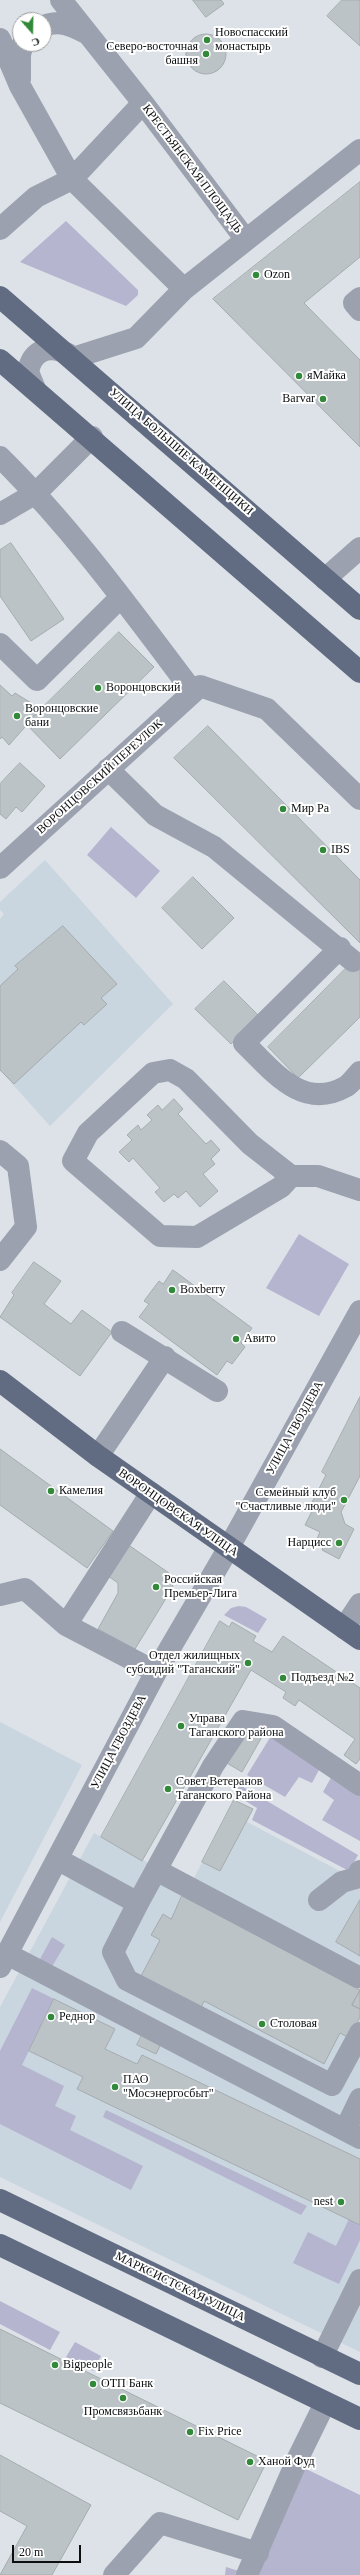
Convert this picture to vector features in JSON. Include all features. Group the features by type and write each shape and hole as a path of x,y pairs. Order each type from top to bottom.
{"main road":[{"name":"УЛИЦА БОЛЬШИЕ КАМЕНЩИКИ","path":"0,296 71,356 360,610"},
{"path":"0,360 92,437 360,672"},
{"name":"ВОРОНЦОВСКАЯ УЛИЦА","path":"0,1381 98,1456 228,1549 352,1633"},
{"name":"МАРКСИСТСКАЯ УЛИЦА","path":"0,2200 322,2357 360,2374"},
{"path":"0,2245 360,2419"}],"street":[{"name":"КРЕСТЬЯНСКАЯ ПЛОЩАДЬ","path":"61,0 143,102 246,240 184,289 136,338 71,356"},
{"name":"КРЕСТЬЯНСКАЯ ПЛОЩАДЬ","path":"52,24 68,24 91,36"},
{"path":"0,39 20,86 72,179 184,289"},
{"path":"20,86 21,52"},
{"path":"0,229 36,197 72,179 143,102"},
{"path":"246,240 360,150"},
{"path":"360,298 354,304 360,310"},
{"path":"35,389 28,372 34,355 42,350 51,348 71,356"},
{"path":"0,514 36,493 92,437"},
{"path":"0,457 36,493 196,689 267,709 360,799"},
{"path":"325,579 360,548"},
{"path":"0,644 37,680 121,596"},
{"name":"ВОРОНЦОВСКИЙ ПЕРЕУЛОК","path":"0,868 196,689"},
{"path":"108,769 155,815 214,847 346,954 244,1043 288,1086 317,1095 346,1087 360,1072"},
{"path":"291,1176 281,1187 198,1237 160,1236 73,1161 88,1133 153,1073 170,1070 186,1079 250,1144 291,1176 318,1176 360,1190"},
{"path":"0,1151 18,1166 26,1227 0,1260"},
{"name":"УЛИЦА ГВОЗДЕВА","path":"4,1960 156,1672 228,1549 360,1312"},
{"path":"122,1332 165,1357 217,1392"},
{"path":"98,1456 165,1357"},
{"path":"66,1625 151,1493"},
{"path":"0,1595 25,1589 66,1625 156,1672"},
{"path":"352,1633 360,1604"},
{"path":"360,1785 273,1726 243,1721 213,1766 113,1952 127,1980 332,2085 360,2033"},
{"path":"57,1859 138,1903"},
{"path":"156,1870 358,1977"},
{"path":"319,1900 342,1882 359,1876"},
{"path":"4,1960 352,2134 360,2099"},
{"path":"322,2357 360,2280"},
{"path":"247,2575 258,2553 299,2456 325,2403"},
{"path":"114,2575 160,2523 258,2553"}],"shaded area":[{"path":"66,221 138,290 138,295 126,306 20,262"},
{"path":"111,827 160,871 136,898 87,855"},
{"path":"45,860 173,1004 50,1126 0,1070 0,919 4,914 0,910 0,902"},
{"path":"299,1234 349,1264 319,1316 266,1288"},
{"path":"239,1606 246,1607 267,1619 258,1633 224,1615 231,1608"},
{"path":"0,1722 82,1765 0,1922"},
{"path":"271,1736 320,1768 312,1783 299,1777 285,1797 247,1775"},
{"path":"333,1774 360,1794 360,1841 322,1820 334,1800 323,1792"},
{"path":"240,1785 358,1855 349,1871 252,1820 257,1808 234,1794"},
{"path":"234,1800 253,1809 247,1822 351,1877 360,1862 360,2352 0,2177 0,2007 94,1833 190,1886"},
{"path":"52,1937 65,1945 51,1968 39,1961"},
{"path":"32,1988 54,1999 22,2065 64,2086 55,2106 76,2116 70,2130 143,2166 131,2190 0,2124 0,2051"},
{"path":"106,2110 307,2206 301,2215 103,2117"},
{"path":"349,2219 360,2225 360,2240 339,2284 293,2263 308,2232 336,2246"},
{"path":"0,2301 60,2332 50,2350 0,2324"},
{"path":"75,2342 101,2356 93,2371 66,2357"},
{"path":"304,2468 360,2495 360,2575 257,2575"},
{"path":"226,2567 242,2572 241,2575 225,2575"}],"building":[{"path":"193,0 221,0 224,4 206,17"},
{"path":"342,0 360,0 360,46 327,16"},
{"name":"Северо-восточная башня","path":"210,34 217,37 223,43 226,54 225,62 217,71 210,74 202,74 195,71 187,62 186,50 189,43 198,35"},
{"path":"360,182 360,257 304,303 360,360 360,447 213,299"},
{"path":"11,543 64,619 31,641 0,596 0,550"},
{"name":"Воронцовский","path":"119,632 154,667 60,759 26,724"},
{"name":"Воронцовские бани","path":"0,685 12,696 15,693 41,709 9,745 2,737 0,739"},
{"path":"208,726 360,880 360,943 174,758"},
{"path":"20,763 45,786 22,812 16,807 6,819 0,814 0,784"},
{"path":"193,877 234,918 202,949 162,908"},
{"path":"63,926 117,984 101,998 107,1004 84,1025 81,1022 14,1084 0,1070 0,986 18,969 15,966"},
{"path":"360,954 360,1017 298,1078 268,1047"},
{"path":"224,981 259,1016 231,1044 195,1009"},
{"path":"174,1099 183,1109 178,1114 206,1144 211,1140 220,1150 211,1159 215,1164 203,1174 218,1191 200,1207 186,1191 178,1198 174,1194 164,1202 155,1192 160,1188 133,1158 129,1162 119,1152 132,1140 127,1135 138,1125 141,1130 152,1120 147,1115 158,1105 162,1110"},
{"path":"34,1262 61,1281 44,1304 71,1324 82,1310 112,1332 80,1376 0,1317 14,1295 12,1293"},
{"path":"173,1270 252,1328 241,1343 245,1347 232,1364 227,1361 217,1375 139,1317 149,1304 144,1301 159,1281 163,1284"},
{"path":"360,1397 360,1476 341,1512 345,1524 354,1529 339,1559 322,1550 324,1545 316,1541 320,1532 305,1525 314,1507 310,1506 326,1475 322,1472"},
{"path":"0,1449 113,1531 87,1568 0,1505"},
{"path":"127,1544 169,1573 173,1587 135,1649 98,1629 118,1593 118,1583 104,1573"},
{"path":"220,1621 229,1627 232,1622 256,1636 253,1641 272,1652 283,1636 360,1688 360,1759 356,1764 344,1755 355,1739 299,1700 295,1706 283,1698 286,1692 251,1670 142,1861 101,1837"},
{"path":"247,1725 263,1735 242,1772 225,1762"},
{"path":"234,1800 253,1809 220,1871 202,1862"},
{"path":"182,1896 360,1990 352,2005 360,2009 360,2017 349,2038 340,2033 324,2064 204,2001 201,2008 141,1976 160,1940 151,1935 163,1914 171,1919"},
{"path":"360,1900 360,1956 336,1942"},
{"path":"360,1991 360,2009 352,2005"},
{"path":"54,1999 115,2029 105,2049 137,2064 142,2055 360,2159 360,2225 77,2089 83,2077 29,2051"},
{"path":"144,2031 163,2040 156,2054 137,2045"},
{"path":"0,2329 267,2461 238,2520 0,2403"},
{"path":"0,2455 91,2505 52,2575 0,2575 27,2526 0,2511"}],"place":[{"name":"Новоспасский монастырь","path":"207,40"},
{"name":"Северо-восточная башня","path":"206,54"},
{"name":"Ozon","path":"256,275"},
{"name":"яМайка","path":"299,376"},
{"name":"Barvar","path":"323,399"},
{"name":"Воронцовский","path":"98,688"},
{"name":"Воронцовские бани","path":"17,716"},
{"name":"Мир Ра","path":"283,809"},
{"name":"IBS","path":"323,850"},
{"name":"Boxberry","path":"172,1290"},
{"name":"Авито","path":"236,1339"},
{"name":"Камелия","path":"51,1491"},
{"name":"Семейный клуб \"Счастливые люди\"","path":"344,1500"},
{"name":"Нарцисс","path":"339,1543"},
{"name":"Российская Премьер-Лига","path":"156,1587"},
{"name":"Отдел жилищных субсидий \"Таганский\"","path":"248,1663"},
{"name":"Подъезд №2","path":"283,1678"},
{"name":"Управа Таганского района","path":"181,1726"},
{"name":"Совет Ветеранов Таганского Района","path":"168,1789"},
{"name":"Реднор","path":"51,2017"},
{"name":"Столовая","path":"262,2024"},
{"name":"ПАО \"Мосэнергосбыт\"","path":"115,2087"},
{"name":"nest","path":"341,2202"},
{"name":"Bigpeople","path":"55,2365"},
{"name":"ОТП Банк","path":"93,2384"},
{"name":"Промсвязьбанк","path":"123,2398"},
{"name":"Fix Price","path":"190,2432"},
{"name":"Ханой Фуд","path":"250,2462"}]}
